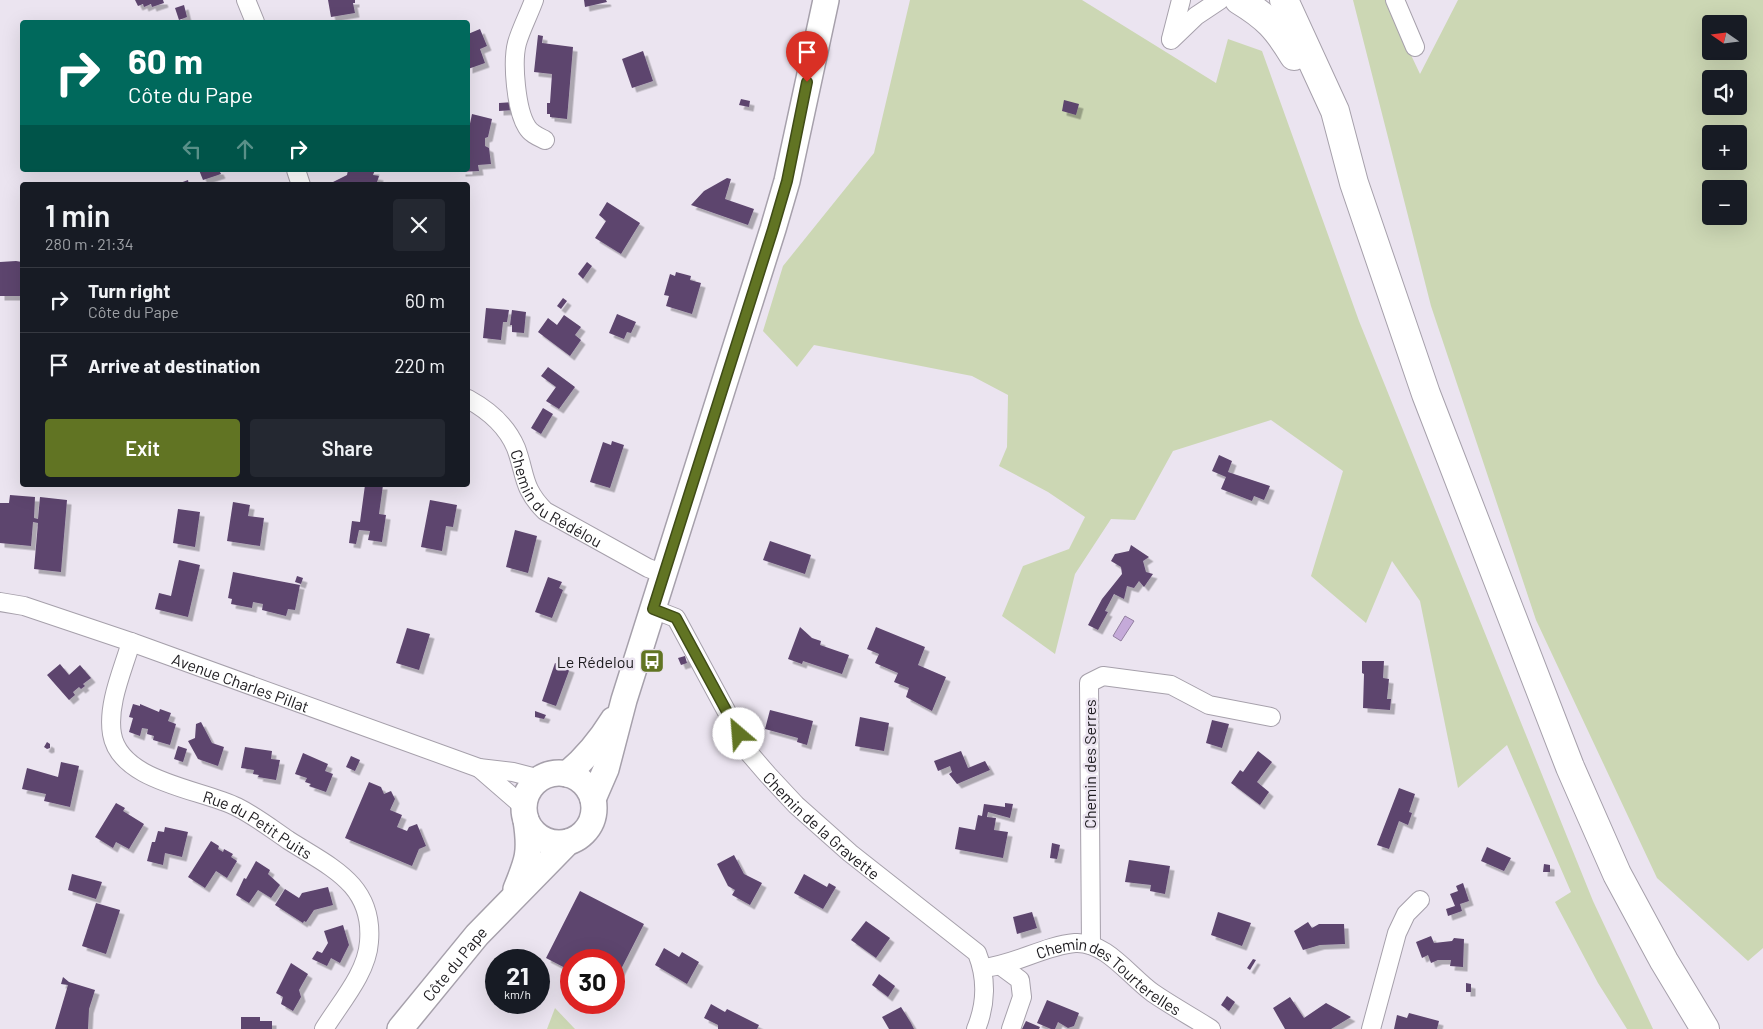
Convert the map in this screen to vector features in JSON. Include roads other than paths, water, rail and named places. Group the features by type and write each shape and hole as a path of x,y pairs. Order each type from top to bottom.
{"main road":[{"path":"807,82 809,42 815,0"},
{"path":"593,799 583,783 567,774 558,773 540,778 529,791 525,813 530,829 546,841 558,844 568,842 586,830 592,821 593,799 606,769 624,700 787,181 826,0"},
{"path":"1239,0 1265,16 1283,36 1303,70 1326,122 1354,222 1380,293 1426,394"},
{"path":"1284,0 1335,111 1354,183 1426,394 1570,767 1613,865 1664,961 1705,1029"},
{"path":"567,774 586,757 602,737 624,700"},
{"name":"Côte du Pape","path":"512,900 528,859 530,844 525,813"},
{"name":"Côte du Pape","path":"400,1029 477,935 568,842"}],"street":[{"path":"246,0 254,20"},
{"path":"534,0 517,44 515,68 520,111 527,128 545,140"},
{"path":"1182,0 1171,40 1196,16 1220,0"},
{"path":"1396,0 1415,47"},
{"name":"Chemin du Rédélou","path":"470,401 506,429 516,448 526,486 532,498 545,511 648,568 664,574"},
{"name":"Avenue Charles Pillat","path":"0,602 24,606 131,642 479,768 540,778"},
{"name":"Chemin de la Gravette","path":"653,609 676,618 749,753 796,805 850,853 978,953 983,968 984,1001 982,1014 976,1029"},
{"name":"Rue du Petit Puits","path":"131,642 112,711 112,735 124,760 139,771 237,807 346,877 364,905 369,923 369,944 363,966 324,1029"},
{"name":"Chemin des Serres","path":"1091,945 1089,683 1103,676 1171,685 1209,705 1271,717"},
{"name":"Avenue Charles Pillat","path":"479,768 525,813"},
{"path":"1371,1029 1397,933 1406,914 1420,900"},
{"name":"Chemin des Tourterelles","path":"983,968 1001,966 1061,945 1076,943 1091,945 1112,958 1152,993 1212,1029"},
{"path":"1001,966 1020,980 1022,997 1011,1029"}],"place":[{"name":"Le Rédelou","path":"652,661"}]}
